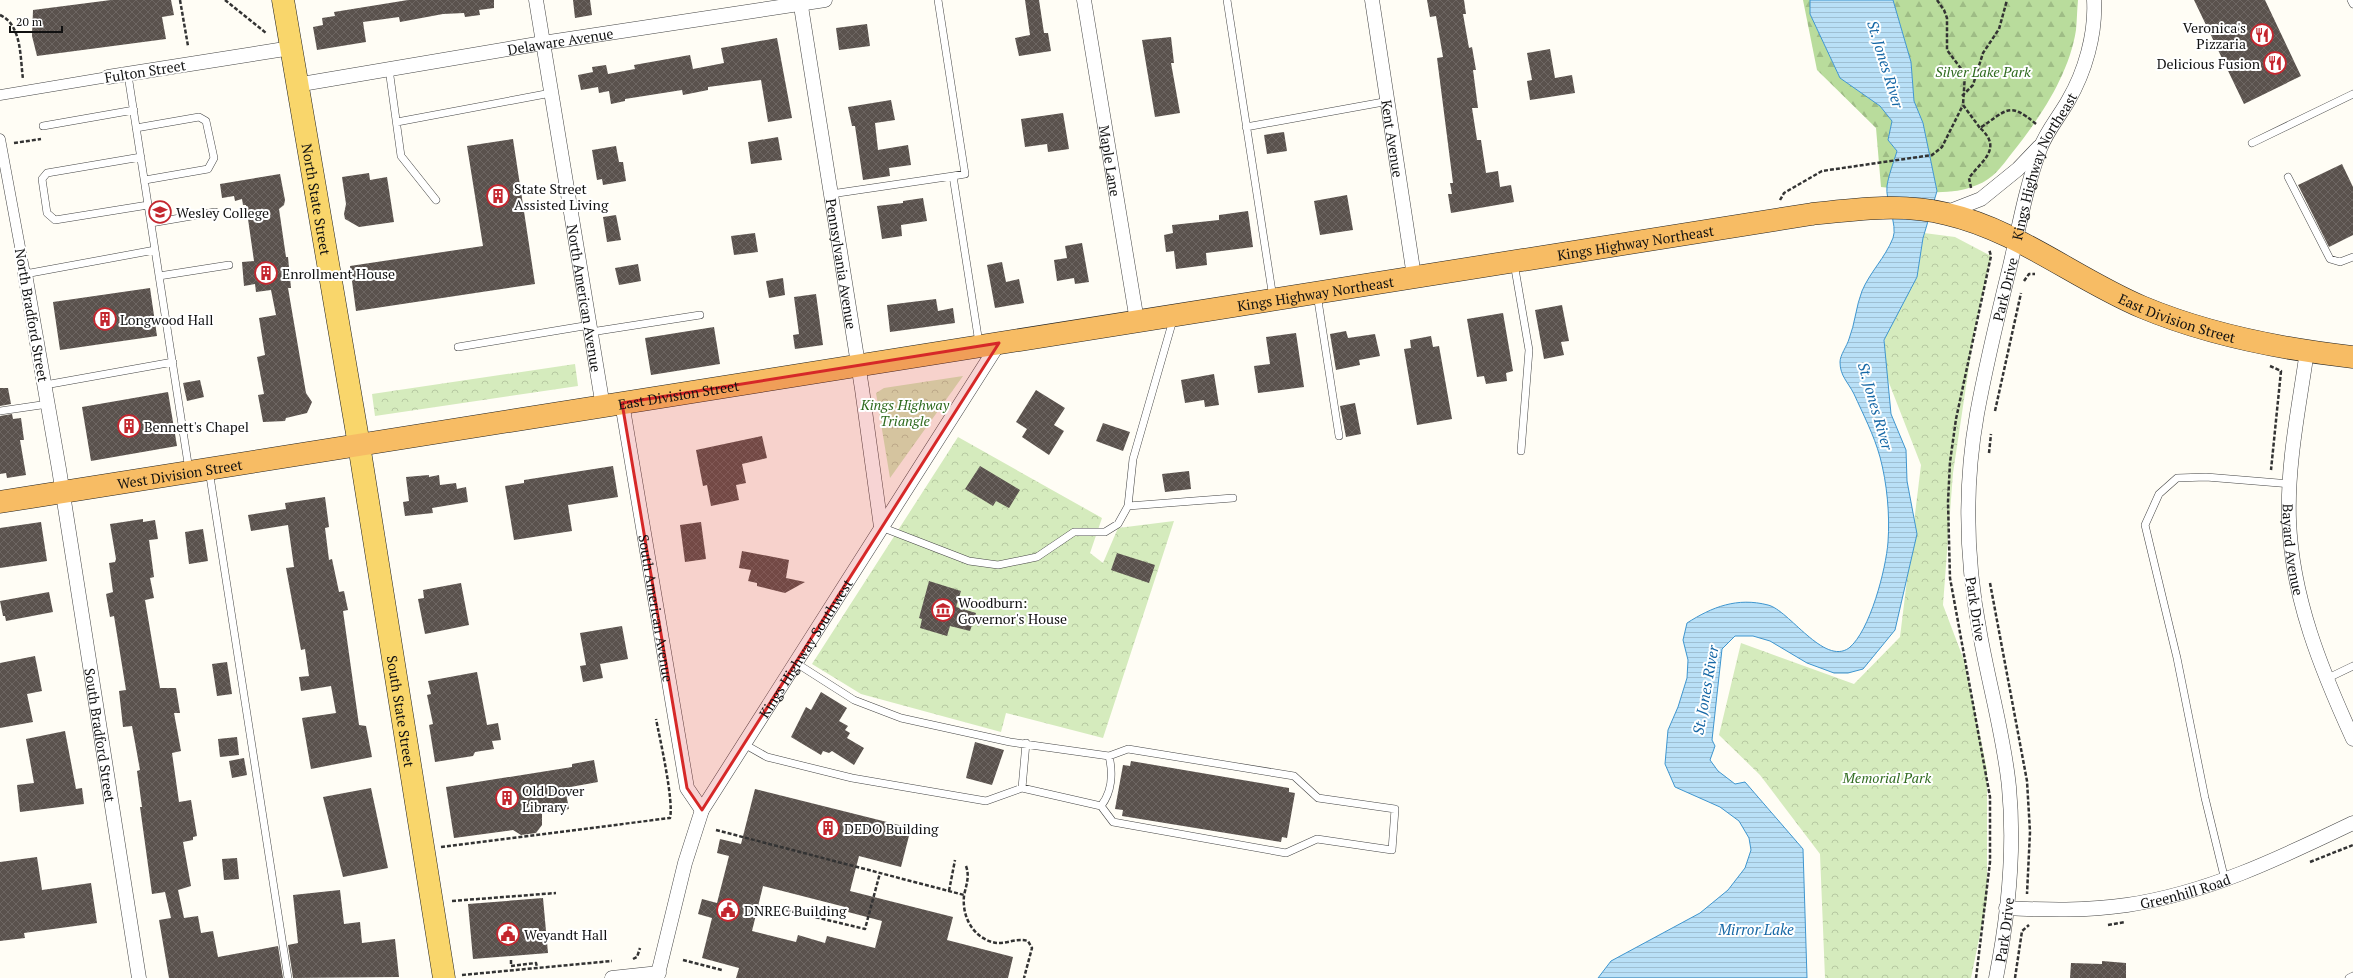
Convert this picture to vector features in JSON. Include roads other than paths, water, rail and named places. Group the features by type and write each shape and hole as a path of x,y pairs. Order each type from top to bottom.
{"highway":[{"name":"Kings Highway Northeast","path":"989,345 1414,276 1812,214 1867,208 1913,209 1945,213 1974,222 2015,240"},
{"name":"East Division Street","path":"2015,240 2103,289 2175,320 2220,333 2307,351 2353,356"},
{"name":"East Division Street","path":"359,445 989,345"},
{"name":"West Division Street","path":"0,502 359,445"}],"main road":[{"name":"North State Street","path":"283,0 296,85 359,445"},
{"name":"South State Street","path":"359,445 452,977"}],"street":[{"name":"North American Avenue","path":"536,0 590,328 613,405"},
{"name":"Delaware Avenue","path":"296,85 543,43 800,2 825,0"},
{"name":"Maple Lane","path":"1084,0 1137,321"},
{"name":"Kent Avenue","path":"1372,0 1389,101 1414,276"},
{"name":"Kings Highway Northeast","path":"2015,240 2041,146 2078,83 2092,32 2094,0"},
{"name":"Pennsylvania Avenue","path":"800,2 858,367 881,527"},
{"name":"Fulton Street","path":"0,95 291,48"},
{"name":"North Bradford Street","path":"1,142 26,274 62,492"},
{"path":"1945,213 1981,199 2018,169 2041,146"},
{"name":"Park Drive","path":"1996,978 2006,908 2010,836 2009,787 2001,737 1973,594 1968,538 1968,504 1976,416 2015,240"},
{"name":"Kings Highway Southwest","path":"658,975 685,863 702,810 881,527 989,345"},
{"name":"Bayard Avenue","path":"2307,351 2293,448 2289,520 2299,593 2307,629 2326,679 2353,739"},
{"name":"South American Avenue","path":"613,405 687,788 702,810"},
{"name":"South Bradford Street","path":"62,492 139,978"},
{"name":"Greenhill Road","path":"2006,908 2064,910 2126,905 2191,892 2270,863 2353,823"},
{"path":"612,978 658,975"}],"lane":[{"path":"831,194 965,174 938,0"},
{"path":"1227,0 1273,299"},
{"path":"2351,0 2353,4"},
{"path":"389,69 402,156 436,200"},
{"path":"128,75 173,362 199,470 288,978"},
{"path":"397,122 551,93"},
{"path":"2252,143 2353,94"},
{"path":"1246,127 1389,101"},
{"path":"44,126 134,110"},
{"path":"136,128 199,117 206,121 214,158 208,169 144,180"},
{"path":"141,157 47,173 42,179 48,213 54,220 148,205"},
{"path":"953,176 989,345"},
{"path":"2288,177 2330,259 2340,262 2353,257"},
{"path":"151,223 215,212"},
{"path":"26,274 156,250"},
{"path":"1514,261 1529,350 1521,451"},
{"path":"159,276 229,265"},
{"path":"1316,292 1339,436"},
{"path":"458,347 590,328 700,315"},
{"path":"881,527 969,561 998,565 1037,557 1074,532 1105,532 1118,524 1128,506 1133,459 1174,315"},
{"path":"45,385 173,362"},
{"path":"0,411 48,404"},
{"path":"2225,880 2205,798 2177,658 2145,525 2159,494 2177,478 2206,477 2290,484"},
{"path":"1128,506 1233,498"},
{"path":"744,744 768,757 852,778 986,802 1022,788 1101,806 1113,822 1286,853 1317,839 1392,850 1395,809 1318,798 1294,776 1128,749 1109,756 984,737 901,718 854,700 796,663"},
{"path":"2326,679 2353,666"},
{"path":"1022,788 1026,743"},
{"path":"1101,806 1108,798 1112,770 1109,756"},
{"path":"2349,978 2353,976"}],"water":[{"path":"1810,0 1893,0 1911,62 1914,101 1923,123 1937,191 1923,238 1917,277 1884,340 1891,414 1906,450 1907,481 1917,534 1895,630 1863,669 1848,673 1834,673 1807,663 1770,641 1753,636 1735,636 1722,649 1712,740 1715,746 1710,760 1718,771 1735,784 1745,782 1803,849 1807,978 1598,978 1611,961 1700,913 1728,890 1745,868 1751,850 1749,838 1739,821 1720,807 1675,787 1665,764 1668,730 1678,707 1687,678 1688,660 1683,640 1687,623 1706,612 1725,605 1746,602 1768,605 1786,616 1818,644 1829,650 1839,652 1849,648 1857,640 1864,628 1876,599 1884,568 1887,554 1889,521 1886,488 1882,467 1878,449 1872,433 1854,394 1841,371 1840,362 1851,333 1862,291 1893,238 1894,226 1887,186 1897,151 1888,140 1892,121 1880,106 1840,78 1810,14"}],"place":[{"name":"Veronica's Pizzaria","path":"2262,35"},
{"name":"Delicious Fusion","path":"2275,63"},
{"name":"State Street Assisted Living","path":"498,196"},
{"name":"Wesley College","path":"160,212"},
{"name":"Enrollment House","path":"266,273"},
{"name":"Longwood Hall","path":"105,319"},
{"name":"Bennett's Chapel","path":"129,426"},
{"name":"Woodburn: Governor's House","path":"943,610"},
{"name":"Old Dover Library","path":"507,798"},
{"name":"DEDO Building","path":"828,828"},
{"name":"DNREC Building","path":"728,910"},
{"name":"Weyandt Hall","path":"508,934"}],"water label":[{"name":"St. Jones River","path":"1886,64"},
{"name":"St. Jones River","path":"1876,406"},
{"name":"St. Jones River","path":"1705,690"},
{"name":"Mirror Lake","path":"1756,929"}],"park label":[{"name":"Silver Lake Park","path":"1983,71"},
{"name":"Kings Highway Triangle","path":"905,412"},
{"name":"Memorial Park","path":"1887,777"}]}
